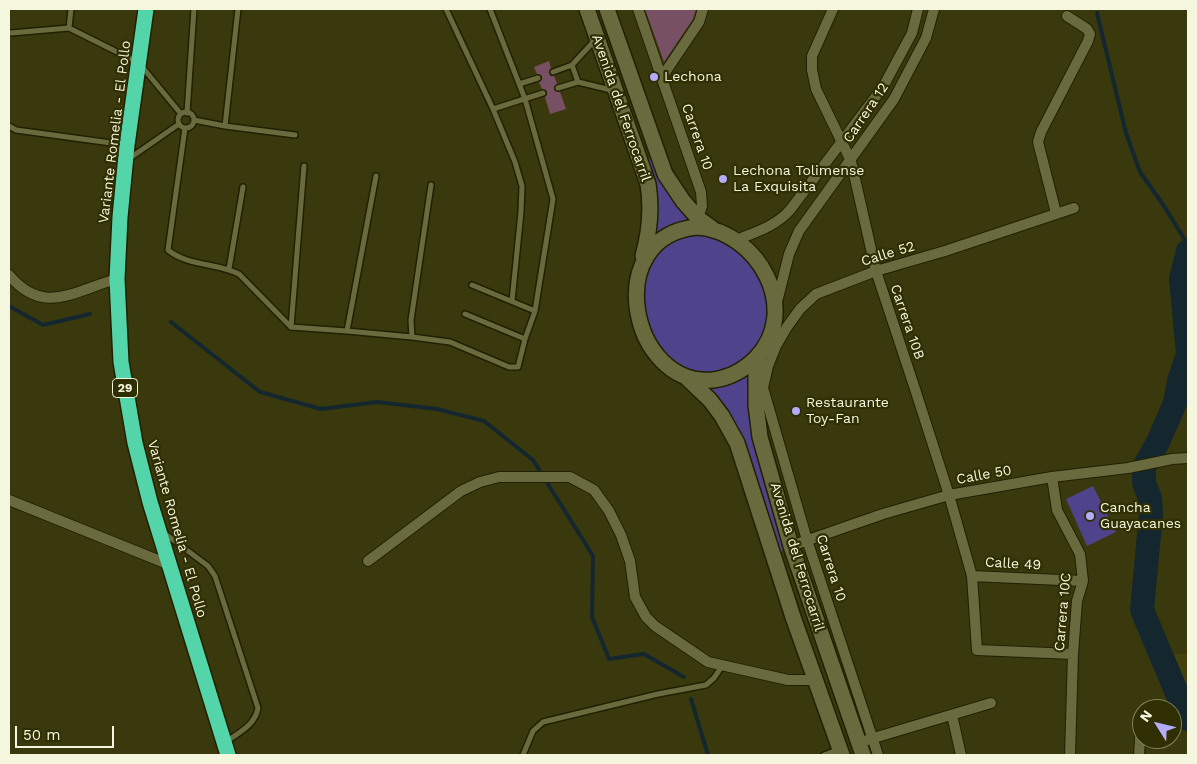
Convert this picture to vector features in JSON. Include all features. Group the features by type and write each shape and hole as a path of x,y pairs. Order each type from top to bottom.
{"highway":[{"name":"Variante Romelia - El Pollo","path":"146,9 126,145 120,218 116,279 119,342 126,397 135,443 170,566 226,749"}],"main road":[{"name":"Avenida del Ferrocarril","path":"587,9 648,184 650,200 649,233 640,267"},
{"name":"Avenida del Ferrocarril","path":"607,9 665,174 683,201 698,218 715,230"},
{"path":"697,227 715,230 736,240 751,253 763,270 771,288 775,308 771,332 759,354 745,368 727,377 707,380 687,378 673,369 650,346 638,316 636,283 640,267 651,248 668,234 697,227"},
{"name":"Avenida del Ferrocarril","path":"759,354 756,366 756,405 760,437 792,546 865,745"},
{"name":"Avenida del Ferrocarril","path":"687,378 710,400 738,443 793,617 841,752"}],"street":[{"name":"Carrera 10","path":"638,9 701,192 702,206 698,218"},
{"path":"662,77 699,22 703,9"},
{"name":"Carrera 10B","path":"833,9 812,56 812,70 816,89 851,161 876,271 949,495 972,576 977,650 1073,654"},
{"name":"Carrera 12","path":"736,240 783,218 883,87 912,33 918,9"},
{"name":"Carrera 12","path":"775,308 790,254 799,232 894,99 926,38 934,9"},
{"path":"1056,213 1038,142 1041,132 1090,34 1087,29 1067,16"},
{"path":"912,33 926,38"},
{"name":"Calle 52","path":"763,388 768,366 776,346 800,309 816,294 876,271 945,251 1074,208"},
{"path":"9,274 27,291 46,298 61,298 116,279"},
{"name":"Carrera 10","path":"763,388 865,745 878,755"},
{"name":"Calle 50","path":"792,546 883,514 949,495 1052,477 1128,468 1172,459 1188,458"},
{"path":"368,561 461,491 480,482 499,477 570,477 594,490 609,511 621,535 630,561 635,597 646,617 655,626 708,662 788,680 816,680"},
{"name":"Carrera 10C","path":"1052,477 1057,510 1080,554 1083,581 1077,601 1073,654 1070,755"},
{"path":"9,500 170,566"},
{"name":"Calle 49","path":"972,576 1083,581"},
{"path":"865,745 952,715 991,704"},
{"path":"952,715 961,755"}],"lane":[{"path":"69,28 71,9"},
{"path":"188,113 194,9"},
{"path":"225,126 238,9"},
{"path":"446,9 515,162 522,186 512,301"},
{"path":"185,128 168,250 176,257 229,269 240,274 291,327 450,342 509,367 518,367 525,339 535,312 553,199 525,99 490,9"},
{"path":"11,32 69,28 139,63 181,114"},
{"path":"553,72 572,65 597,38"},
{"path":"572,65 578,82"},
{"path":"519,84 538,78"},
{"path":"558,88 578,82 616,90"},
{"path":"492,109 543,93"},
{"path":"179,124 185,128 192,126 194,120 193,116 188,113 181,114"},
{"path":"179,124 181,114"},
{"path":"194,120 295,135"},
{"path":"125,162 179,124"},
{"path":"9,126 16,130 126,145"},
{"path":"291,327 304,166"},
{"path":"347,331 376,176"},
{"path":"412,337 411,320 431,185"},
{"path":"229,269 243,187"},
{"path":"472,285 535,312"},
{"path":"465,314 525,339"},
{"path":"159,529 203,562 215,576 258,708 257,716 252,723 226,749"},
{"path":"523,755 533,731 543,722 706,684 714,678 722,666"},
{"path":"824,755 841,752"}],"shaded area":[{"path":"658,155 673,187 763,269 771,332 756,405 791,546 774,556 731,431 673,369 638,316 649,233 641,161"},
{"name":"Cancha Guayacanes","path":"1093,486 1116,532 1087,546 1066,499"},
{"path":"1188,653 1188,719 1182,706 1182,699 1179,699 1162,656"}],"building":[{"path":"645,9 696,9 693,19 664,62"},
{"path":"549,61 551,68 549,73 551,76 554,76 557,84 554,90 560,92 566,109 550,114 545,97 547,91 542,89 539,82 542,76 537,74 534,67"}],"waterway":[{"path":"1097,13 1126,133 1140,172 1188,245"},
{"path":"1188,251 1181,279 1188,354 1179,381 1175,403 1158,442 1144,467 1144,483 1150,498 1151,513 1142,610 1188,719"},
{"path":"9,306 43,325 90,314"},
{"path":"171,322 260,392 321,409 377,402 437,409 484,421 533,460 593,556 592,617 609,659 644,654 684,677"},
{"path":"691,699 708,755"}],"place":[{"name":"Lechona","path":"654,77"},
{"name":"Lechona Tolimense La Exquisita","path":"723,179"},
{"name":"Restaurante Toy-Fan","path":"796,411"},
{"name":"Cancha Guayacanes","path":"1090,516"}]}
